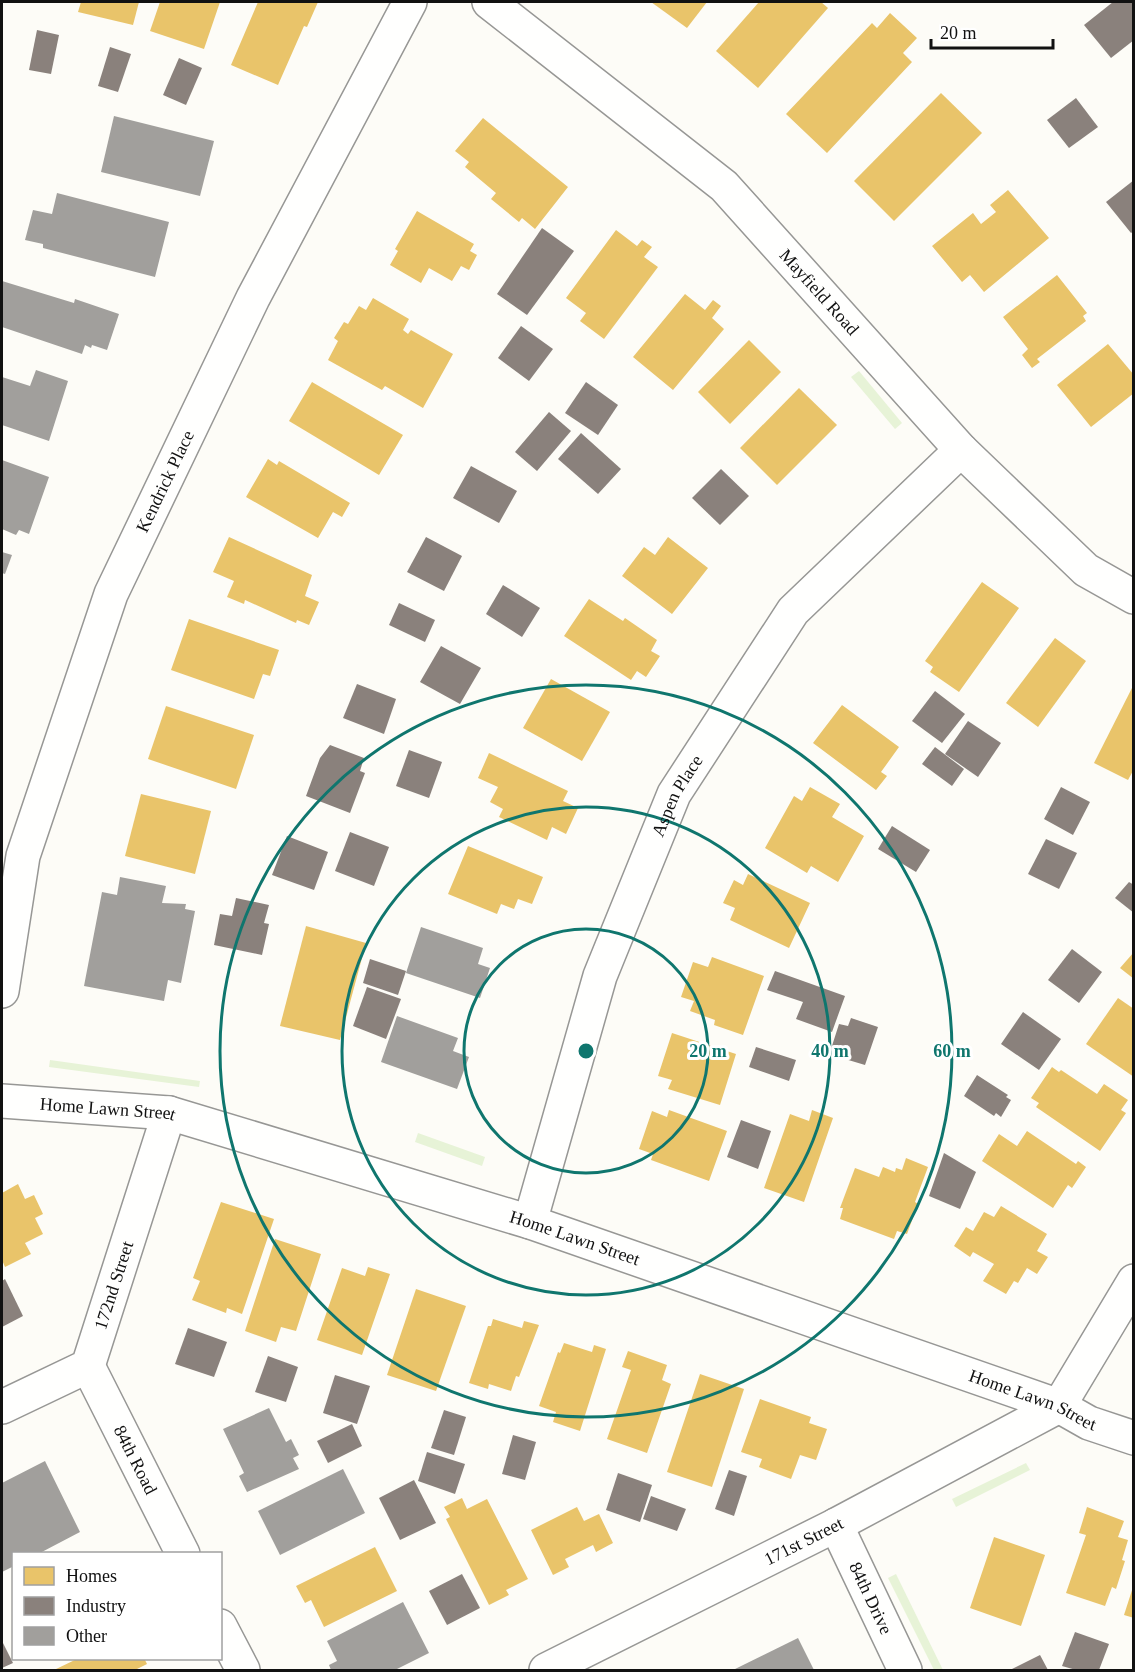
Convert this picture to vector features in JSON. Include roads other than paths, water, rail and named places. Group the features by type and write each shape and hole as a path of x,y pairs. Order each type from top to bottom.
{"street":[{"name":"Kendrick Place","path":"2,991 23,856 111,594 253,298 410,2"},
{"name":"Mayfield Road","path":"489,2 724,186 961,450 1086,570 1134,597"},
{"name":"Aspen Place","path":"530,1222 600,976 674,795 793,611 961,450"},
{"name":"Home Lawn Street","path":"2,1101 169,1113 530,1222 1059,1406 1089,1423 1134,1438"},
{"name":"172nd Street","path":"88,1365 169,1113"},
{"path":"1059,1406 1134,1281"},
{"path":"2,1407 88,1365"},
{"name":"84th Road","path":"88,1365 182,1552"},
{"name":"171st Street","path":"546,1671 836,1525 1059,1406"},
{"name":"84th Drive","path":"836,1525 905,1671"},
{"path":"222,1630 243,1671"}]}
